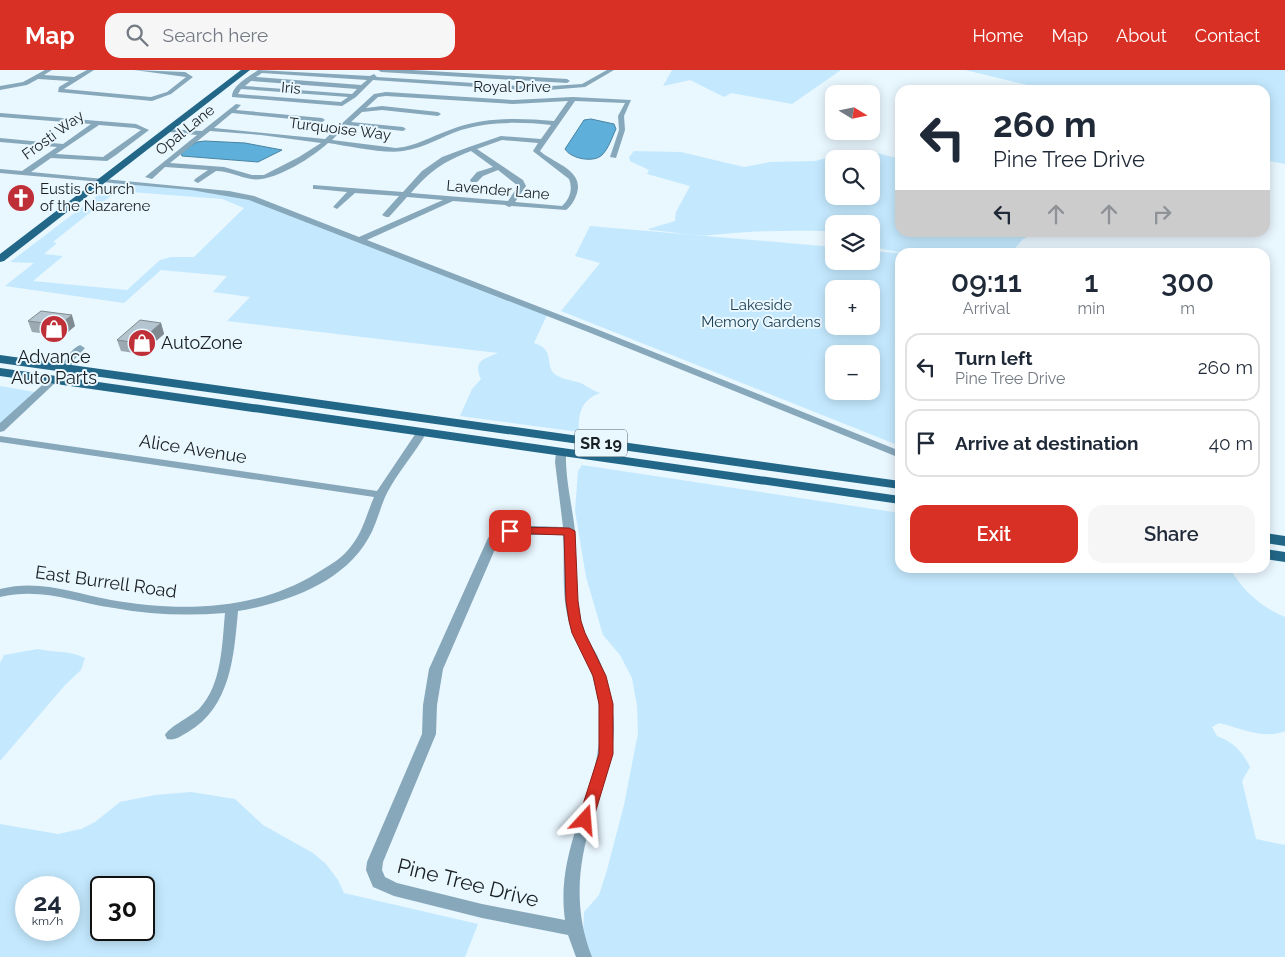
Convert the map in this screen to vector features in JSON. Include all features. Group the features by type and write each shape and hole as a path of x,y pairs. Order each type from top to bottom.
{"main road":[{"path":"0,259 169,130 249,74"},
{"name":"SR 19","path":"0,359 895,484"},
{"path":"32,377 50,374 66,368"},
{"name":"SR 19","path":"0,372 895,499"},
{"path":"366,424 384,424 547,441 568,438"},
{"path":"562,452 589,449 698,460 712,458"},
{"path":"1270,539 1285,541"},
{"path":"1270,555 1285,558"}],"street":[{"path":"0,88 19,86 49,70"},
{"path":"91,70 74,79 61,88 60,91 147,99 165,95 190,77 185,74 137,70"},
{"path":"238,89 249,74 262,70 518,89 573,88 587,84 611,70"},
{"path":"238,89 352,97 380,70 441,72 566,81 592,80"},
{"path":"249,74 362,87"},
{"path":"39,77 74,79"},
{"name":"Iris","path":"238,89 234,94 238,97 320,103 342,104 352,97"},
{"name":"Royal Drive","path":"214,169 232,171 259,178 298,162 328,141 376,96 386,94 513,102 573,99 629,101 621,116 622,130 614,157"},
{"path":"386,215 431,167 471,148 501,138 524,138 543,141 554,123 573,99"},
{"name":"Opal Lane","path":"149,177 238,105"},
{"path":"361,110 382,108 438,114"},
{"path":"230,112 322,120"},
{"name":"Frosti Way","path":"0,115 98,123"},
{"name":"Turquoise Way","path":"169,130 328,141 401,149 411,148 458,129 488,122 517,120 554,123"},
{"path":"48,156 104,159 114,154 146,130 141,126 98,123"},
{"name":"Frosti Way","path":"24,173 98,123"},
{"path":"346,123 403,129"},
{"path":"0,140 64,146"},
{"name":"Lavender Lane","path":"316,187 558,209 566,206 572,197 575,186 572,177 536,152 543,141"},
{"path":"471,148 522,184 520,192 509,205"},
{"path":"164,165 214,169"},
{"path":"474,180 480,174 500,167"},
{"path":"198,182 214,169"},
{"path":"0,171 191,188 242,196 632,346 895,453"},
{"path":"337,207 352,191"},
{"path":"360,240 451,200"},
{"path":"66,368 70,358 80,348"},
{"path":"0,429 52,380"},
{"name":"East Burrell Road","path":"0,593 32,588 68,593 112,604 162,610 232,608 257,603 289,593 323,576 351,554 362,539 381,495 422,432"},
{"name":"Alice Avenue","path":"0,439 381,495"},
{"path":"562,452 561,480 567,509 572,601 575,621 578,633 590,655 604,689 607,728 606,754 580,835 571,886 575,929 584,957"},
{"name":"Pine Tree Drive","path":"569,531 510,531 499,533 494,538 436,669 430,705 429,734 375,862 374,870 379,882 394,889 482,911 575,929"},
{"path":"172,735 198,718 216,693 226,667 232,608"}],"green space":[{"path":"672,70 841,70 792,104 731,93 724,97 690,80 663,86"},
{"path":"965,70 1285,70 1285,164 1270,161 1270,85 1027,85"},
{"path":"634,151 681,152 744,167 770,162 815,161 825,158 825,205 880,205 880,154 895,158 895,237 1027,237 1015,248 895,248 895,251 880,248 880,215 825,215 825,231 689,235 650,230 648,229 675,221 676,212 690,186 647,174 649,170 630,161 629,157"},
{"path":"114,183 189,189 248,199 547,315 534,343 541,346 548,354 552,371 560,377 583,384 600,393 589,400 582,408 579,419 579,432 460,416 472,389 481,379 478,368 479,364 481,361 498,353 227,321 250,297 213,292 227,276 161,270 124,303 5,286 34,263 10,262","holes":["117,191 222,199 244,208 194,257 171,257 160,260 127,290 33,281 63,256 44,254 57,243 53,242"]},
{"name":"Lakeside Memory Gardens","path":"590,226 825,246 825,270 880,270 880,252 895,253 895,444 561,311 600,263 575,256"},
{"path":"0,386 35,392 0,425"},
{"path":"582,465 895,512 895,573 1233,573 1246,590 1260,603 1285,617 1285,731 1260,734 1219,723 1212,727 1217,736 1237,748 1250,767 1242,781 1256,839 1285,845 1285,957 582,957 584,912 599,895 607,870 624,805 638,733 637,706 632,678 620,655 603,635 586,577 575,511 578,471"},
{"path":"38,649 73,654 85,658 81,670 65,685 0,761 0,663 4,655"},
{"path":"191,792 235,799 263,825 313,853 326,864 338,880 344,893 478,924 465,957 0,957 0,824 58,834 81,829 95,822 120,802 155,795"}],"water":[{"path":"591,119 614,124 616,129 602,155 594,159 583,159 572,155 565,149 584,120"},
{"path":"197,142 245,143 282,150 258,162 182,156 181,152"}],"building":[{"path":"41,311 72,315 59,325 28,321"},
{"path":"140,320 161,323 138,343 117,340"}],"place":[{"name":"Eustis Church of the Nazarene","path":"21,198"},
{"name":"Advance Auto Parts","path":"54,329"},
{"name":"AutoZone","path":"142,343"}],"route":[{"path":"510,531 569,531 572,601 575,621 578,633 590,655 604,689 606,704 606,754 585,820"}]}
